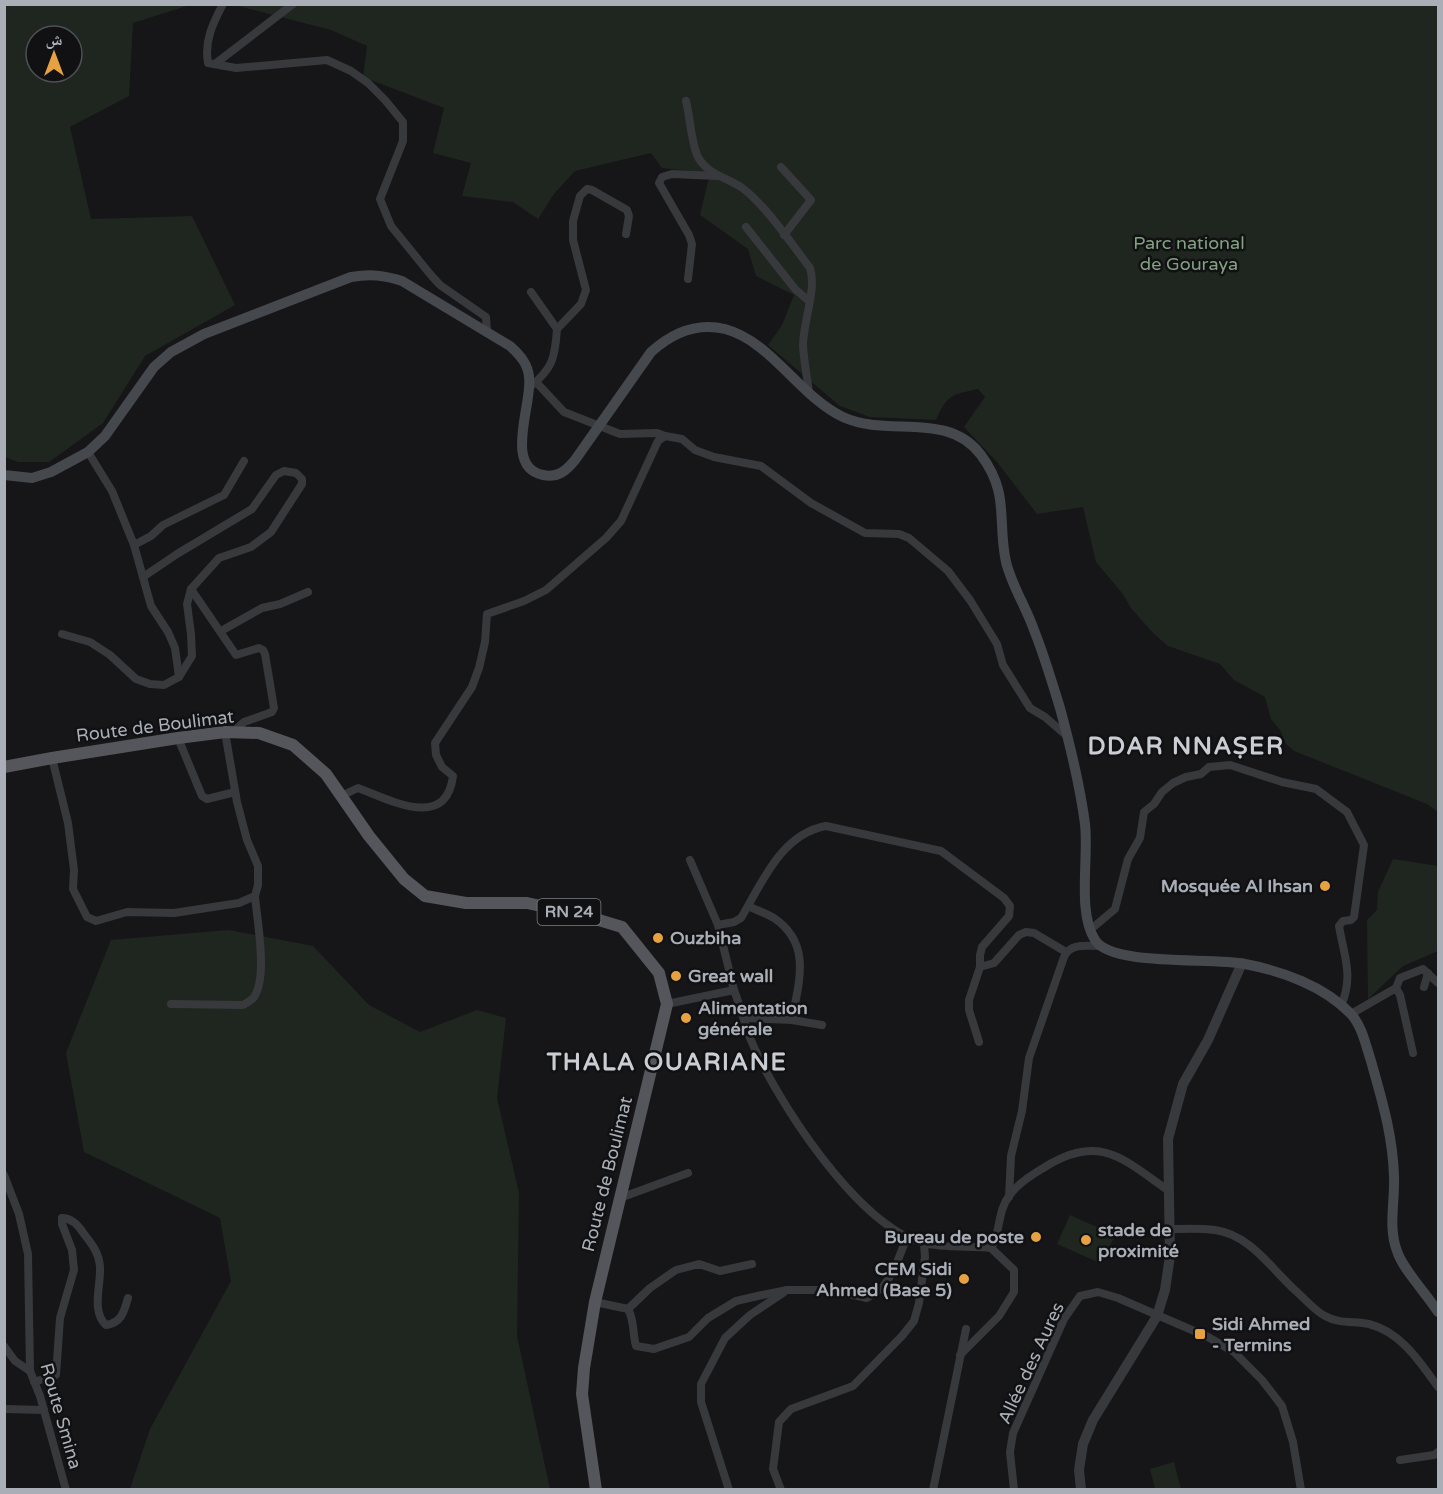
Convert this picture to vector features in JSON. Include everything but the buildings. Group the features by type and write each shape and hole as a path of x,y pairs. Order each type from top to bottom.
{"main road":[{"path":"4,476 32,478 51,472 88,452 105,436 154,367 171,352 204,334 351,277 370,274 402,281 510,346 520,356 533,385 522,432 525,461 531,471 544,475 556,476 566,470 651,352 666,338 703,326 728,330 749,340 809,394 841,416 857,422 882,426 935,427 959,435 978,451 993,473 1000,494 1006,561 1018,596 1033,627 1067,736 1085,826 1086,924 1099,946 1119,955 1242,963 1300,980 1328,995 1351,1014 1362,1035 1387,1116 1392,1144 1394,1181 1392,1230 1397,1251 1408,1271 1425,1291 1438,1312"},
{"name":"Route de Boulimat","path":"4,767 178,738 229,732 259,732 293,745 326,774 369,836 404,879 425,896 466,903 527,903 582,915 621,927 659,973 667,1004 595,1302 584,1368 582,1394 596,1490"}],"street":[{"path":"223,4 212,24 206,51 208,63 236,68 327,60 351,71 385,100 403,122 403,141 380,199 384,211 392,226 440,285 486,317 487,333"},
{"path":"214,64 293,4"},
{"path":"686,101 697,155 704,165 718,176 744,189 760,205 810,268 813,276 803,345 809,394"},
{"path":"781,167 811,200 784,235"},
{"path":"688,279 692,244 659,183 662,177 672,174 718,176"},
{"path":"556,329 581,304 586,290 573,240 573,222 580,196 587,189 592,189 627,210 629,216 626,234"},
{"path":"746,227 795,289 808,301"},
{"path":"531,292 556,329 555,357 545,374 533,385 564,412 620,434 657,433 682,439 695,450 714,457 761,466 811,503 866,533 899,534 909,538 948,571 970,600 997,644 1003,665 1030,708 1045,717 1067,736"},
{"path":"341,795 358,788 384,800 428,808 439,804 449,794 453,776 442,767 436,755 435,743 472,687 485,642 487,614 524,601 546,590 606,538 621,521 658,441 665,436"},
{"path":"88,452 112,492 134,545 152,606 175,648 180,677"},
{"path":"134,545 151,536 163,525 224,495 244,461"},
{"path":"62,634 90,642 110,655 136,679 150,684 164,685 180,677 192,656 186,604 191,589 219,558 251,547 271,532 302,484 302,479 296,473 284,471 276,475 252,509 143,577"},
{"path":"171,1004 243,1005 256,996 263,963 255,896 258,885 258,866 247,840 235,792 229,732 244,722 272,712 274,708 263,650 259,648 236,655 191,589"},
{"path":"221,631 262,608 280,604 308,592"},
{"path":"178,738 202,796 207,799 235,792"},
{"path":"52,758 68,823 74,870 73,889 87,917 96,921 127,912 174,913 239,903 255,896"},
{"path":"1090,930 1115,909 1128,859 1140,838 1142,815 1173,783 1201,774 1209,767 1230,765 1282,782 1308,786 1331,798 1347,812 1364,845 1354,917 1343,921 1339,926 1349,972 1348,988 1341,1006"},
{"path":"718,925 741,918 774,862 790,843 816,828 826,826 941,851 1004,898 1010,906 1009,916 982,947 980,967 969,1000 969,1010 979,1042"},
{"path":"690,860 718,925 734,990 750,1038 788,1108 843,1186 868,1210 907,1237 924,1243 991,1248 1014,1270 1014,1292 999,1316 960,1355"},
{"path":"748,906 774,918 794,937 799,948 800,976 792,1020"},
{"path":"980,967 994,963 1019,935 1026,932 1034,933 1066,952"},
{"path":"1009,1197 1011,1156 1022,1111 1029,1058 1066,952 1076,946 1099,946"},
{"path":"1081,1490 1079,1470 1083,1444 1094,1420 1157,1316 1165,1290 1170,1256 1168,1139 1180,1092 1208,1040 1242,963"},
{"path":"1351,1014 1396,988 1400,978 1419,970 1423,969 1438,983"},
{"path":"1424,987 1428,973"},
{"path":"1396,988 1400,995 1413,1053"},
{"path":"667,1004 734,990"},
{"path":"744,1018 822,1024"},
{"path":"991,1248 997,1238 1000,1213 1009,1197 1025,1180 1055,1161 1081,1151 1099,1150 1122,1159 1169,1191"},
{"path":"620,1198 688,1173"},
{"name":"Route Smina","path":"4,1175 19,1214 28,1254 30,1371 44,1410 66,1490"},
{"path":"34,1382 56,1375 60,1318 74,1269 72,1250 62,1218 68,1218 79,1226 95,1249 100,1266 98,1305 100,1319 106,1325 114,1324 122,1316 128,1298"},
{"path":"1170,1229 1216,1230 1238,1237 1256,1251 1323,1316 1340,1322 1369,1324 1389,1332 1413,1352 1438,1387"},
{"path":"628,1309 633,1319 632,1334 636,1346 654,1349 689,1337 708,1318 736,1301 787,1290 830,1290 867,1298 884,1287 894,1270 907,1237"},
{"path":"781,1490 772,1469 778,1422 791,1409 853,1386 902,1336 914,1321 919,1303 925,1257 924,1243"},
{"path":"628,1309 650,1288 676,1270 699,1263 720,1271 752,1264"},
{"path":"729,1490 701,1402 701,1384 725,1338 750,1315 787,1290"},
{"name":"Allée des Aures","path":"1014,1490 1010,1452 1013,1433 1064,1319 1080,1296 1098,1293 1118,1298 1157,1316"},
{"path":"595,1302 628,1309"},
{"path":"1157,1316 1208,1337 1234,1352 1262,1380 1282,1406 1293,1442 1301,1490"},
{"path":"933,1490 966,1329"},
{"path":"4,1346 15,1361 30,1371"},
{"path":"4,1409 44,1410"},
{"path":"1400,1460 1434,1455 1438,1452"}],"green space":[{"path":"4,5 190,5 133,23 129,96 70,127 91,219 192,216 235,305 145,356 103,423 49,462 18,462 5,457"},
{"name":"Parc national de Gouraya","path":"235,5 1438,5 1438,812 1427,804 1294,751 1286,744 1280,730 1271,719 1265,697 1234,680 1220,664 1168,646 1153,633 1096,562 1083,507 1037,514 997,462 964,427 985,397 978,389 951,397 943,405 936,420 870,417 840,406 768,345 782,325 794,295 756,276 748,249 700,215 710,173 662,168 651,153 575,171 554,194 538,219 513,202 462,196 471,163 433,153 444,108 363,77 367,46 331,30"},
{"path":"1393,859 1438,866 1438,951 1403,966 1368,999 1367,920 1377,910 1378,892"},
{"path":"229,930 313,946 369,1005 420,1032 477,1010 506,1018 497,1098 519,1193 517,1336 550,1489 130,1489 150,1429 231,1281 220,1218 84,1152 66,1053 111,940"},
{"name":"stade de proximité","path":"1070,1215 1115,1235 1102,1264 1057,1244"},
{"path":"1174,1462 1181,1489 1155,1489 1150,1469"}],"place":[{"name":"Mosquée Al Ihsan","path":"1325,886"},
{"name":"Ouzbiha","path":"658,938"},
{"name":"Great wall","path":"676,976"},
{"name":"Alimentation générale","path":"686,1018"},
{"name":"Bureau de poste","path":"1036,1237"},
{"name":"stade de proximité","path":"1086,1240"},
{"name":"CEM Sidi Ahmed (Base 5)","path":"964,1279"},
{"name":"Sidi Ahmed - Termins","path":"1200,1334"}],"district":[{"name":"DDAR NNAṢER","path":"1186,746"},
{"name":"THALA OUARIANE","path":"667,1062"}]}
